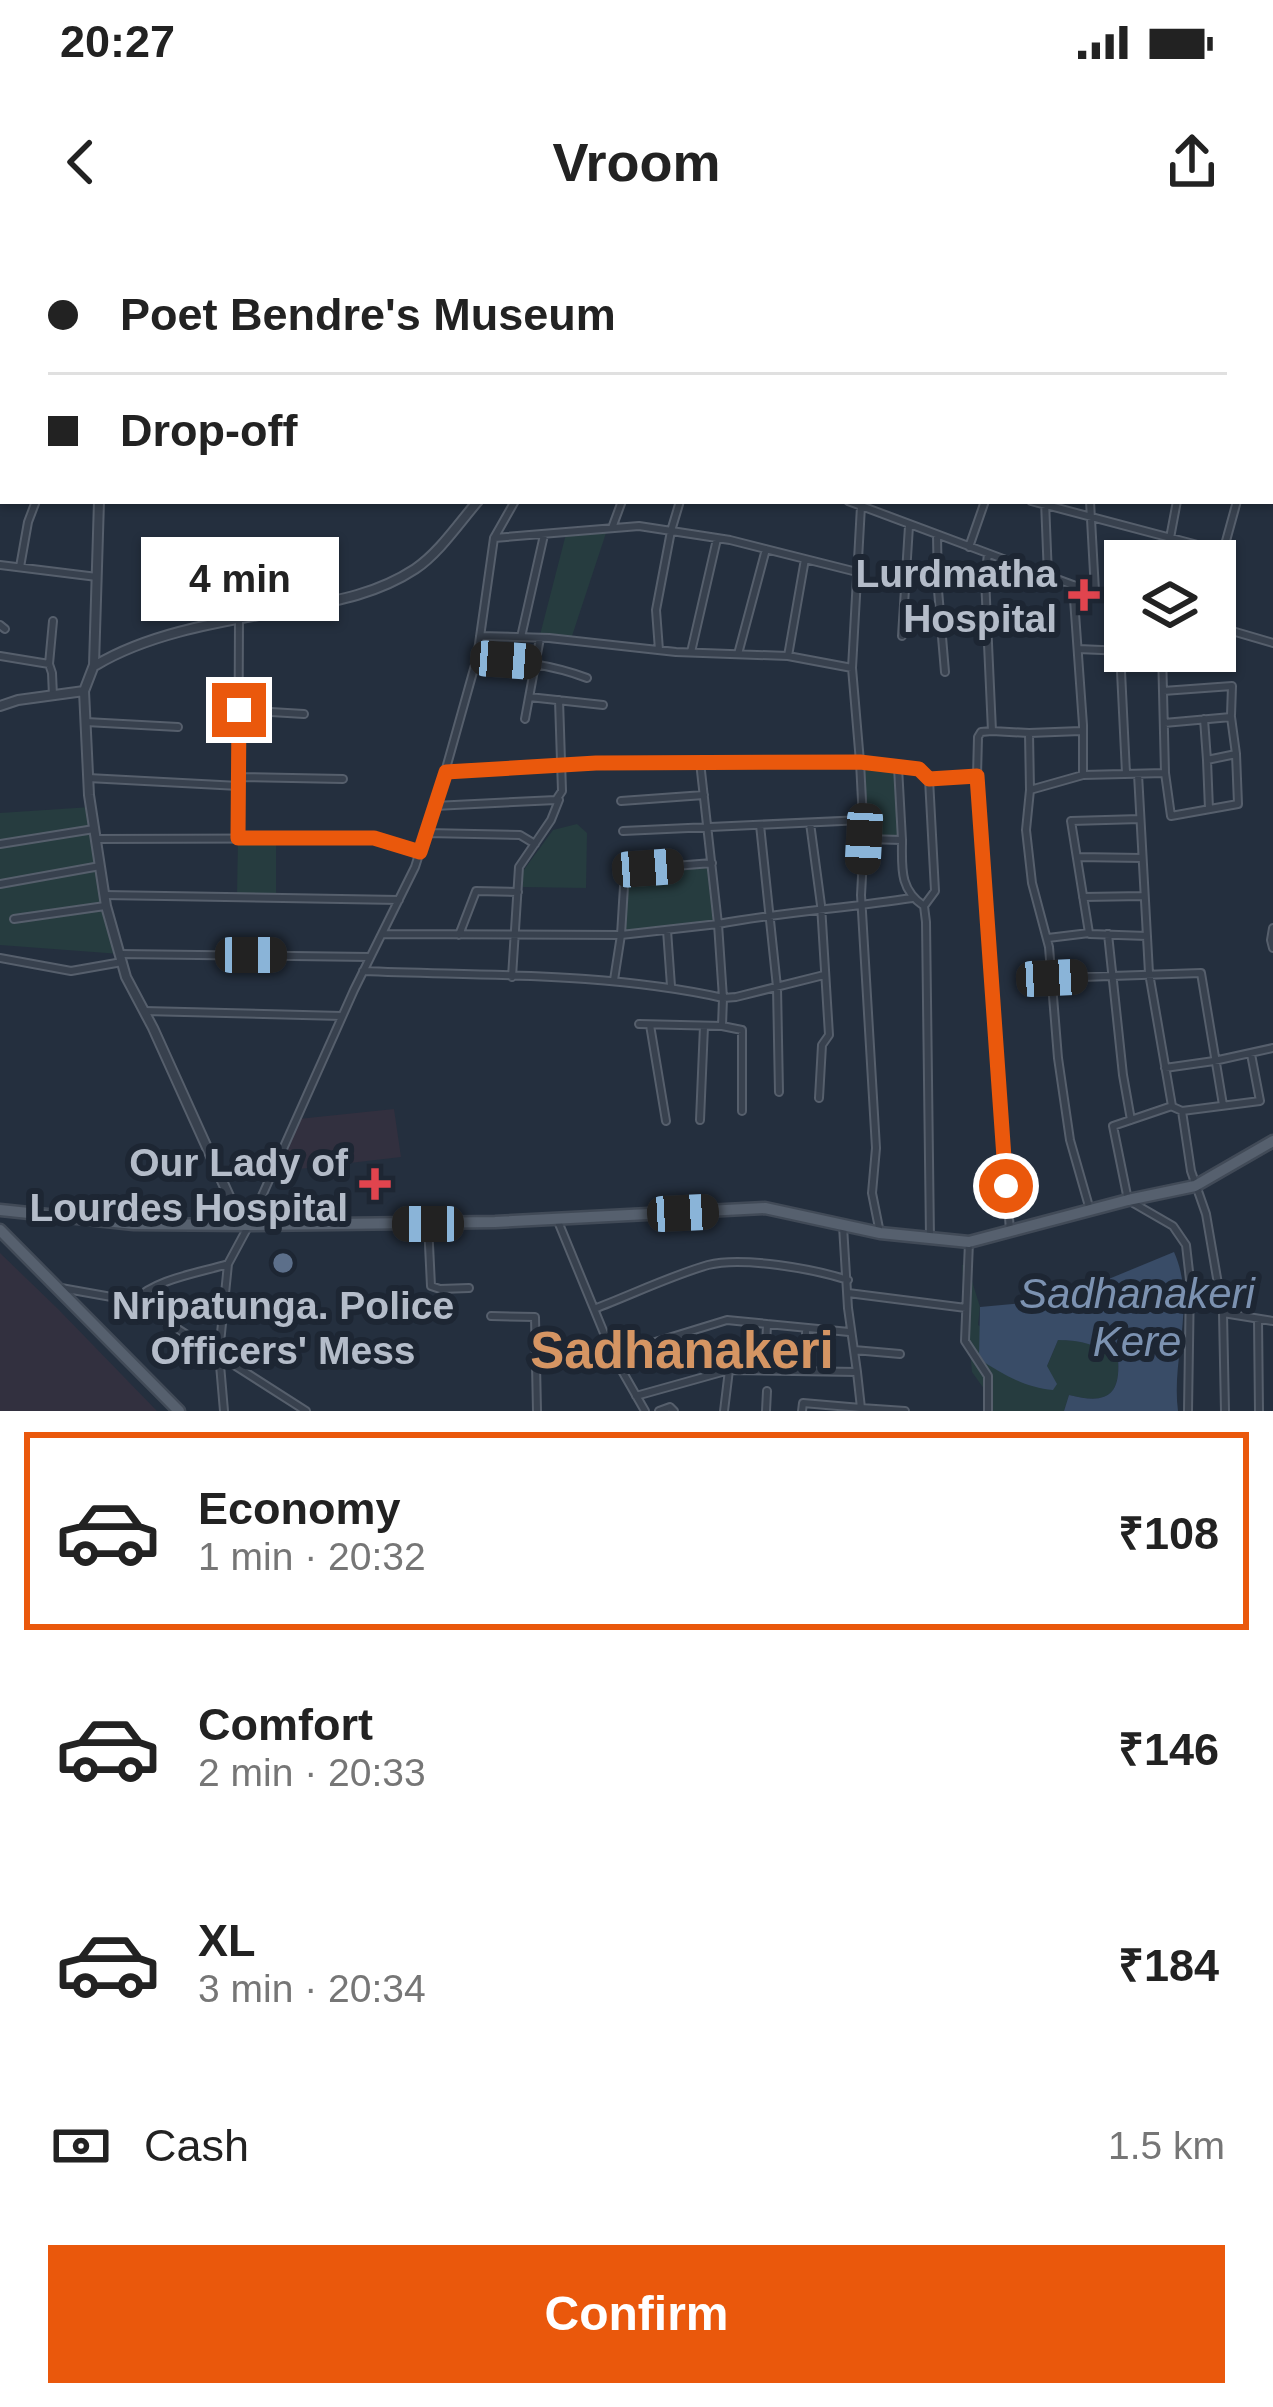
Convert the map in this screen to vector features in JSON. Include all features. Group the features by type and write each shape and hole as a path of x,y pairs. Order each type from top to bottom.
{"main road":[{"path":"0,1210 160,1225 246,1225 557,1220 765,1208 880,1233 969,1242 1195,1186 1273,1141"},
{"path":"0,1233 178,1411"},
{"path":"0,1233 169,1411"}],"street":[{"path":"20,567 35,504"},
{"path":"99,504 94,665 84,691 88,778 106,906 126,977 246,1225"},
{"path":"94,665 124,648 386,587 421,566 475,504"},
{"path":"224,1411 219,1353 228,1264 420,852 477,658 494,538 512,504"},
{"path":"612,528 621,504"},
{"path":"659,650 656,610 679,504"},
{"path":"856,504 1104,593"},
{"path":"969,547 985,504"},
{"path":"1045,504 1048,576"},
{"path":"1048,504 1178,540"},
{"path":"1090,504 1096,591"},
{"path":"1170,538 1177,504"},
{"path":"1227,540 1236,504"},
{"path":"861,506 852,668 876,1130 872,1193 880,1233"},
{"path":"902,636 909,524"},
{"path":"494,538 639,526 717,538 857,572"},
{"path":"520,637 544,534"},
{"path":"937,535 944,672"},
{"path":"691,652 717,538"},
{"path":"738,654 766,549"},
{"path":"988,554 992,731"},
{"path":"788,656 805,559"},
{"path":"0,565 97,577"},
{"path":"1073,585 1083,775"},
{"path":"238,619 238,838"},
{"path":"53,621 49,664 53,695"},
{"path":"1236,632 1273,643"},
{"path":"480,636 788,656 852,668"},
{"path":"525,719 540,638"},
{"path":"1078,650 1104,651"},
{"path":"0,656 49,664"},
{"path":"477,658 535,662 587,678"},
{"path":"1123,672 1126,774"},
{"path":"1163,672 1165,773 1171,816 1238,804 1232,686 1163,691"},
{"path":"0,706 84,691"},
{"path":"529,698 603,704"},
{"path":"512,977 519,867 551,820 562,791 559,700"},
{"path":"239,710 304,713"},
{"path":"1164,723 1231,717"},
{"path":"1204,719 1209,809"},
{"path":"86,722 178,727"},
{"path":"1010,1232 977,737 992,731 1081,730"},
{"path":"1029,733 1026,830 1032,883 1047,938 1070,1140 1090,1210"},
{"path":"1207,760 1236,754"},
{"path":"446,772 700,762 860,762 919,769 929,779 935,891 924,906 930,1238"},
{"path":"700,762 718,924 722,1026"},
{"path":"898,767 902,881 912,898 924,906"},
{"path":"1030,790 1083,775 1165,773"},
{"path":"1138,774 1149,974 1172,1106 1182,1112 1260,1101 1251,1054"},
{"path":"929,779 977,776"},
{"path":"88,778 240,782 343,778"},
{"path":"434,806 544,802 556,800 562,791"},
{"path":"621,801 704,796"},
{"path":"1089,933 1071,820 1140,819"},
{"path":"623,831 863,820"},
{"path":"810,823 829,1035 822,1045 819,1098"},
{"path":"760,825 777,987 779,1092"},
{"path":"426,833 520,835 535,844"},
{"path":"0,844 95,834 374,838 420,852"},
{"path":"864,839 902,840"},
{"path":"1077,857 1142,858"},
{"path":"614,980 625,870 712,863"},
{"path":"0,884 100,866"},
{"path":"459,935 476,891 518,892"},
{"path":"104,895 399,900"},
{"path":"1083,897 1144,896"},
{"path":"382,934 621,935 912,898"},
{"path":"14,919 106,906"},
{"path":"1273,928 1273,948"},
{"path":"668,930 671,986"},
{"path":"1047,938 1089,933 1147,936"},
{"path":"1108,934 1131,1120"},
{"path":"0,958 71,970 121,958 370,957"},
{"path":"363,971 614,980 723,998 824,975"},
{"path":"1052,978 1201,973 1223,1105"},
{"path":"144,1011 342,1016"},
{"path":"638,1024 742,1030 742,1111"},
{"path":"650,1025 666,1121"},
{"path":"700,1120 704,1026"},
{"path":"1165,1068 1273,1048"},
{"path":"1172,1106 1114,1126 1128,1200 1173,1226 1186,1245 1188,1411"},
{"path":"1182,1112 1195,1186 1206,1214 1222,1313 1225,1411"},
{"path":"557,1220 613,1355 645,1411"},
{"path":"428,1224 431,1286 470,1288"},
{"path":"843,1226 861,1408"},
{"path":"969,1242 964,1341 988,1376 988,1411"},
{"path":"134,1300 162,1285 228,1264"},
{"path":"594,1309 710,1264 762,1264 848,1280"},
{"path":"57,1287 134,1300 306,1411"},
{"path":"848,1293 966,1308"},
{"path":"1222,1313 1273,1321"},
{"path":"491,1316 535,1317 537,1411"},
{"path":"1258,1319 1259,1411"},
{"path":"613,1355 727,1320 850,1332"},
{"path":"747,1322 748,1350"},
{"path":"766,1348 767,1324"},
{"path":"806,1328 806,1349"},
{"path":"854,1350 900,1354"},
{"path":"636,1396 729,1370 857,1372"},
{"path":"724,1411 729,1370"},
{"path":"766,1411 767,1391"},
{"path":"802,1411 803,1403 904,1411"},
{"path":"659,1411 670,1407 674,1411"}],"shaded area":[{"path":"394,1109 401,1157 273,1172 298,1119"},
{"path":"0,1253 58,1309 157,1411 0,1411"}],"green space":[{"path":"606,533 571,639 540,635 566,534"},
{"path":"860,762 898,767 902,840 864,839"},
{"path":"91,807 106,906 120,954 0,945 0,813"},
{"path":"577,824 587,833 586,888 523,887 523,871 553,830"},
{"path":"238,838 276,838 276,898 237,897"},
{"path":"708,867 713,921 625,932 629,873"},
{"path":"962,1265 967,1265 980,1307 978,1325 1047,1366 1058,1340 1104,1350 1118,1358 1113,1390 1101,1398 1069,1395 1064,1411 987,1411 987,1393 972,1372"}],"water":[{"name":"Sadhanakeri Kere","path":"1174,1252 1184,1311 1178,1411 1064,1411 1069,1395 1101,1398 1117,1382 1118,1358 1089,1344 1058,1340 1047,1366 1057,1384 1053,1390 1024,1383 979,1359 980,1307 1082,1290"}],"place":[{"name":"Lurdmatha Hospital","path":"1084,595"},
{"name":"Our Lady of Lourdes Hospital","path":"375,1184"},
{"name":"Nripatunga. Police Officers' Mess","path":"283,1263"}],"district":[{"name":"Sadhanakeri","path":"682,1350"}],"route":[{"path":"239,710 238,838 374,838 420,852 446,772 596,763 860,762 919,769 929,779 977,776 1006,1186"}]}
